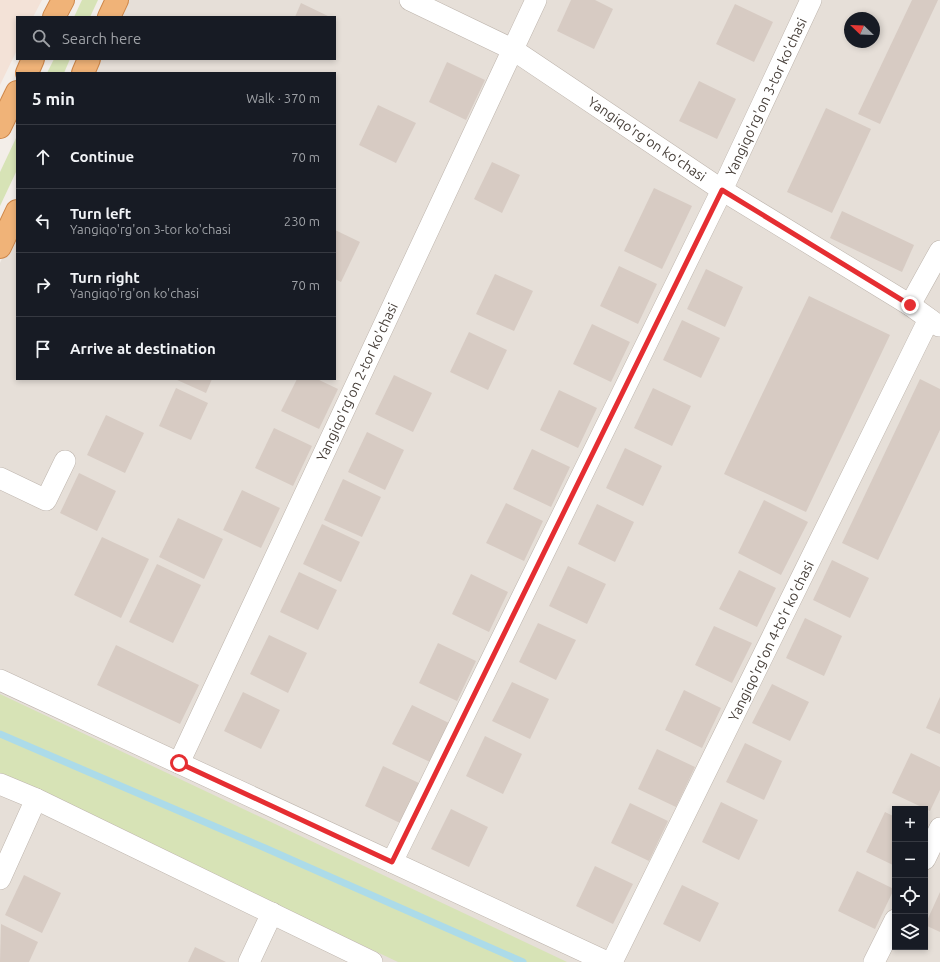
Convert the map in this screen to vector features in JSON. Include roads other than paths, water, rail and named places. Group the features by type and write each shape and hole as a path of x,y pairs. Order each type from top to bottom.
{"highway":[{"path":"55,16 63,0"},
{"path":"109,16 117,0"},
{"path":"28,72 34,60"},
{"path":"83,72 89,60"},
{"path":"0,127 16,94"},
{"path":"0,247 16,213"}],"street":[{"name":"Yangiqo'rg'on ko'chasi","path":"410,0 512,49 722,190 910,305 934,323"},
{"name":"Yangiqo'rg'on 2-tor ko'chasi","path":"179,763 536,0"},
{"name":"Yangiqo'rg'on 3-tor ko'chasi","path":"392,862 722,190 811,0"},
{"path":"910,305 940,251"},
{"name":"Yangiqo'rg'on 4-to'r ko'chasi","path":"612,962 934,323"},
{"path":"0,478 46,500 65,461"},
{"path":"0,680 607,962"},
{"path":"0,784 36,799 372,962"},
{"path":"0,879 36,799"},
{"path":"928,853 940,828"},
{"path":"249,962 272,914"},
{"path":"874,962 892,926"}],"waterway":[{"path":"0,734 265,848 523,962"}]}
